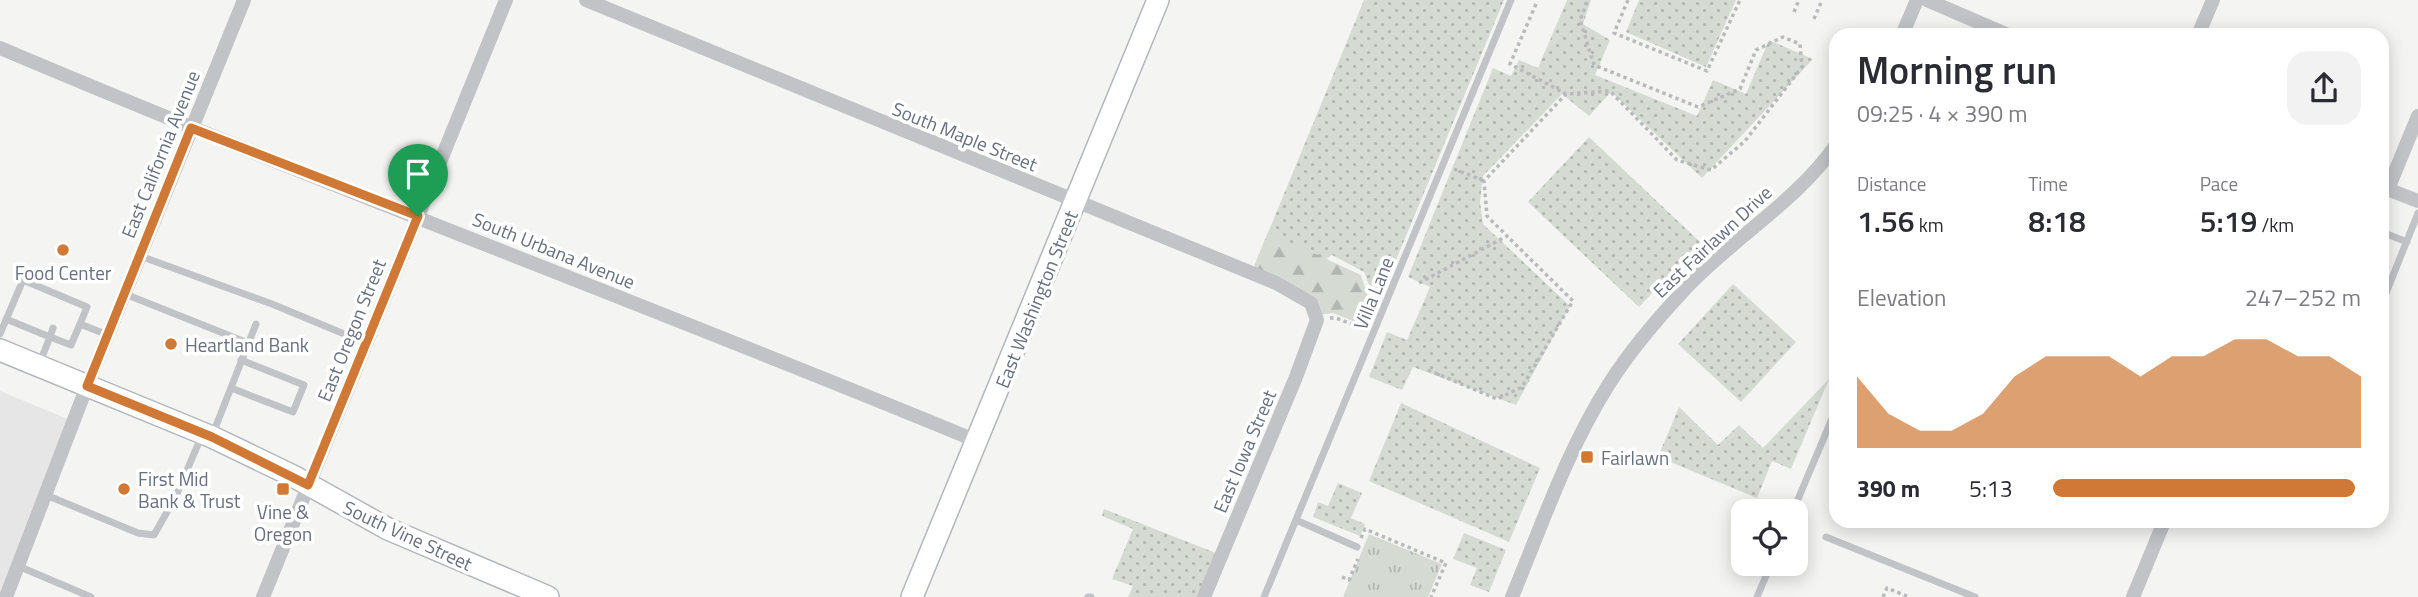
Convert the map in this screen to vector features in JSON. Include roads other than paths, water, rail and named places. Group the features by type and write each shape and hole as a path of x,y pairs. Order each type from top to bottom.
{"main road":[{"name":"East Washington Street","path":"912,597 1158,0"},
{"name":"South Vine Street","path":"0,350 207,435 388,528 548,597"}],"street":[{"name":"East California Avenue","path":"6,597 124,293 244,0"},
{"name":"East Oregon Street","path":"263,597 506,0"},
{"name":"South Maple Street","path":"586,0 1276,283 1311,303 1317,320"},
{"path":"1905,28 1917,0"},
{"path":"1927,0 1983,28"},
{"path":"2201,28 2213,0"},
{"name":"South Urbana Avenue","path":"0,48 191,128 418,216 978,441"},
{"path":"2389,179 2418,116"},
{"name":"East Fairlawn Drive","path":"1512,597 1584,428 1627,356 1688,286 1773,212 1809,178 1829,154"},
{"path":"2389,190 2418,201"},
{"name":"East Iowa Street","path":"1204,597 1317,320"},
{"path":"2133,597 2162,528"}],"lane":[{"name":"Villa Lane","path":"1264,597 1511,0"},
{"path":"2389,286 2418,213"},
{"path":"2389,235 2407,242"},
{"path":"140,255 272,304 366,344"},
{"path":"0,334 6,319 23,281 87,307 71,345 52,333 25,327 6,319"},
{"path":"37,298 41,288"},
{"path":"124,293 248,343"},
{"path":"61,308 66,299"},
{"path":"25,327 29,318"},
{"path":"80,324 108,335"},
{"path":"46,495 138,533 154,535 231,388 256,324"},
{"path":"39,366 52,333"},
{"path":"231,388 293,412 304,385 241,360"},
{"path":"1798,499 1829,426"},
{"path":"1296,520 1357,547"},
{"path":"1826,537 1975,597"},
{"path":"18,566 91,597"},
{"path":"1757,597 1766,576"}],"place":[{"name":"Food Center","path":"63,250"},
{"name":"Heartland Bank","path":"171,344"},
{"name":"Fairlawn","path":"1587,457"},
{"name":"First Mid Bank & Trust","path":"124,489"},
{"name":"Vine & Oregon","path":"283,489"}]}
